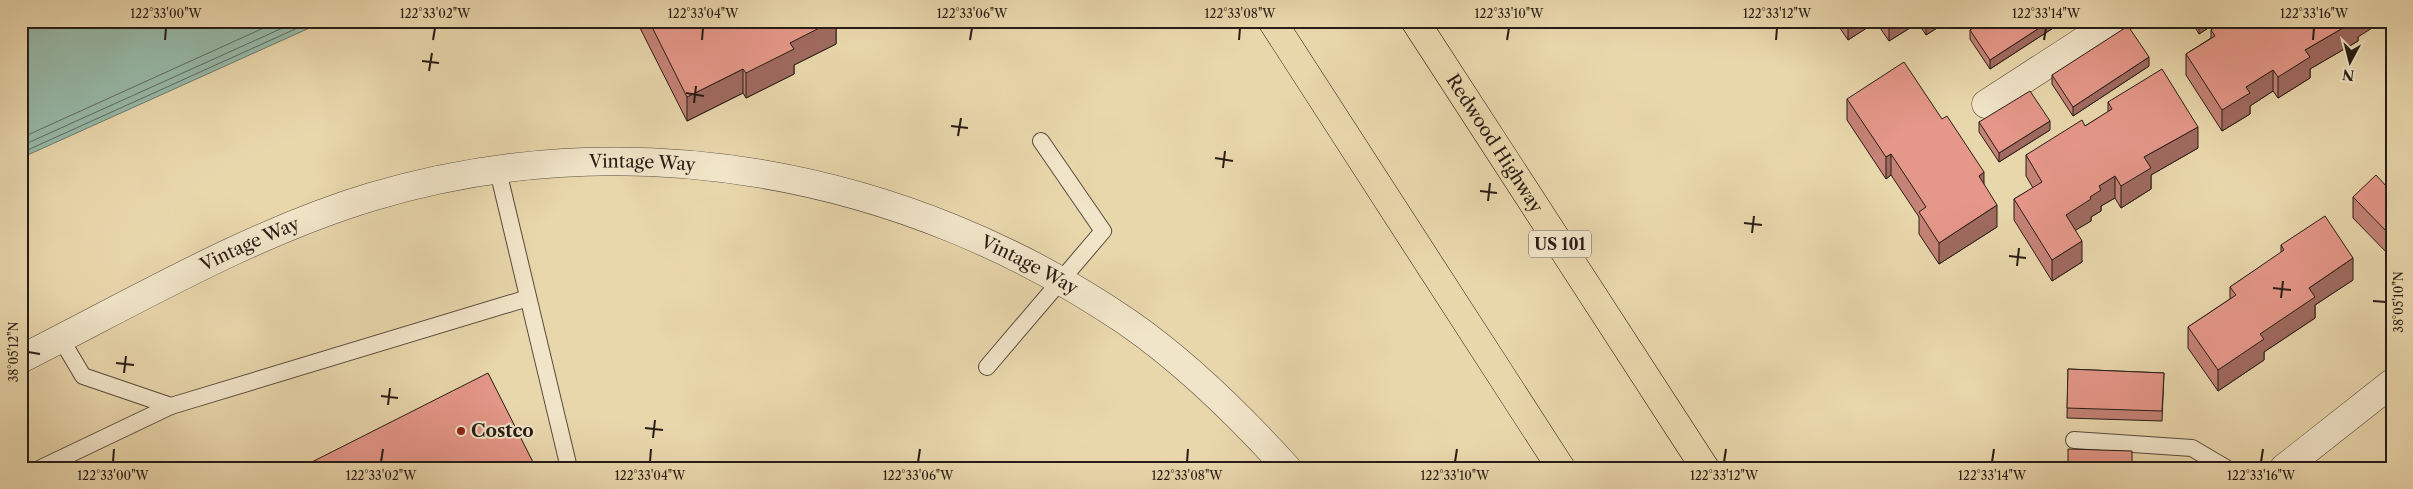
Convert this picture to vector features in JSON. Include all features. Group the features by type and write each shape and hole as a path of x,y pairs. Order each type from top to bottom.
{"highway":[{"path":"1272,21 1561,468"},
{"name":"Redwood Highway","path":"1415,21 1705,468"}],"street":[{"path":"1986,104 2114,21"},
{"name":"Vintage Way","path":"21,359 236,250 306,219 372,197 431,182 498,170 576,163 657,161 730,168 801,180 879,201 946,224 1005,250 1061,281 1128,323 1180,364 1236,415 1287,468"},
{"path":"2286,467 2392,383"},
{"name":"Vintage Way","path":"1236,415 1267,468"}],"lane":[{"path":"987,368 1103,231 1041,140"},
{"path":"498,170 569,468"},
{"path":"41,468 171,406 528,298"},
{"path":"61,339 83,376 171,406"},
{"path":"2074,440 2192,448 2226,468"}],"water":[{"path":"21,21 325,21 21,158"}],"building":[{"path":"649,21 833,21 790,43 794,49 746,73 743,69 687,97"},
{"path":"1984,21 2050,21 1990,60 1970,30"},
{"path":"2224,21 2355,21 2305,50 2310,57 2278,77 2273,70 2246,87 2250,93 2222,110 2186,54 2215,36 2211,30"},
{"path":"2128,26 2149,57 2073,107 2052,75"},
{"path":"1904,62 1942,119 1947,116 1984,172 1979,176 1997,205 1939,243 1919,212 1926,207 1891,154 1886,157 1847,99"},
{"path":"2162,69 2198,127 2144,157 2151,168 2121,186 2115,176 2099,186 2101,190 2090,197 2091,199 2066,215 2082,241 2052,260 2014,199 2042,182 2026,155 2082,120 2085,126 2112,109 2108,102"},
{"path":"2030,91 2050,121 1999,153 1979,122"},
{"path":"2376,175 2387,187 2392,183 2392,237 2353,197"},
{"path":"2325,216 2353,258 2309,288 2315,297 2260,334 2264,339 2218,370 2188,327 2236,295 2230,287 2284,250 2281,245"},
{"path":"2068,369 2164,373 2162,411 2067,408"},
{"name":"Costco","path":"488,373 536,468 300,468"},
{"path":"2068,449 2132,451 2132,468 2068,468"}],"place":[{"name":"Costco","path":"461,431"}]}
